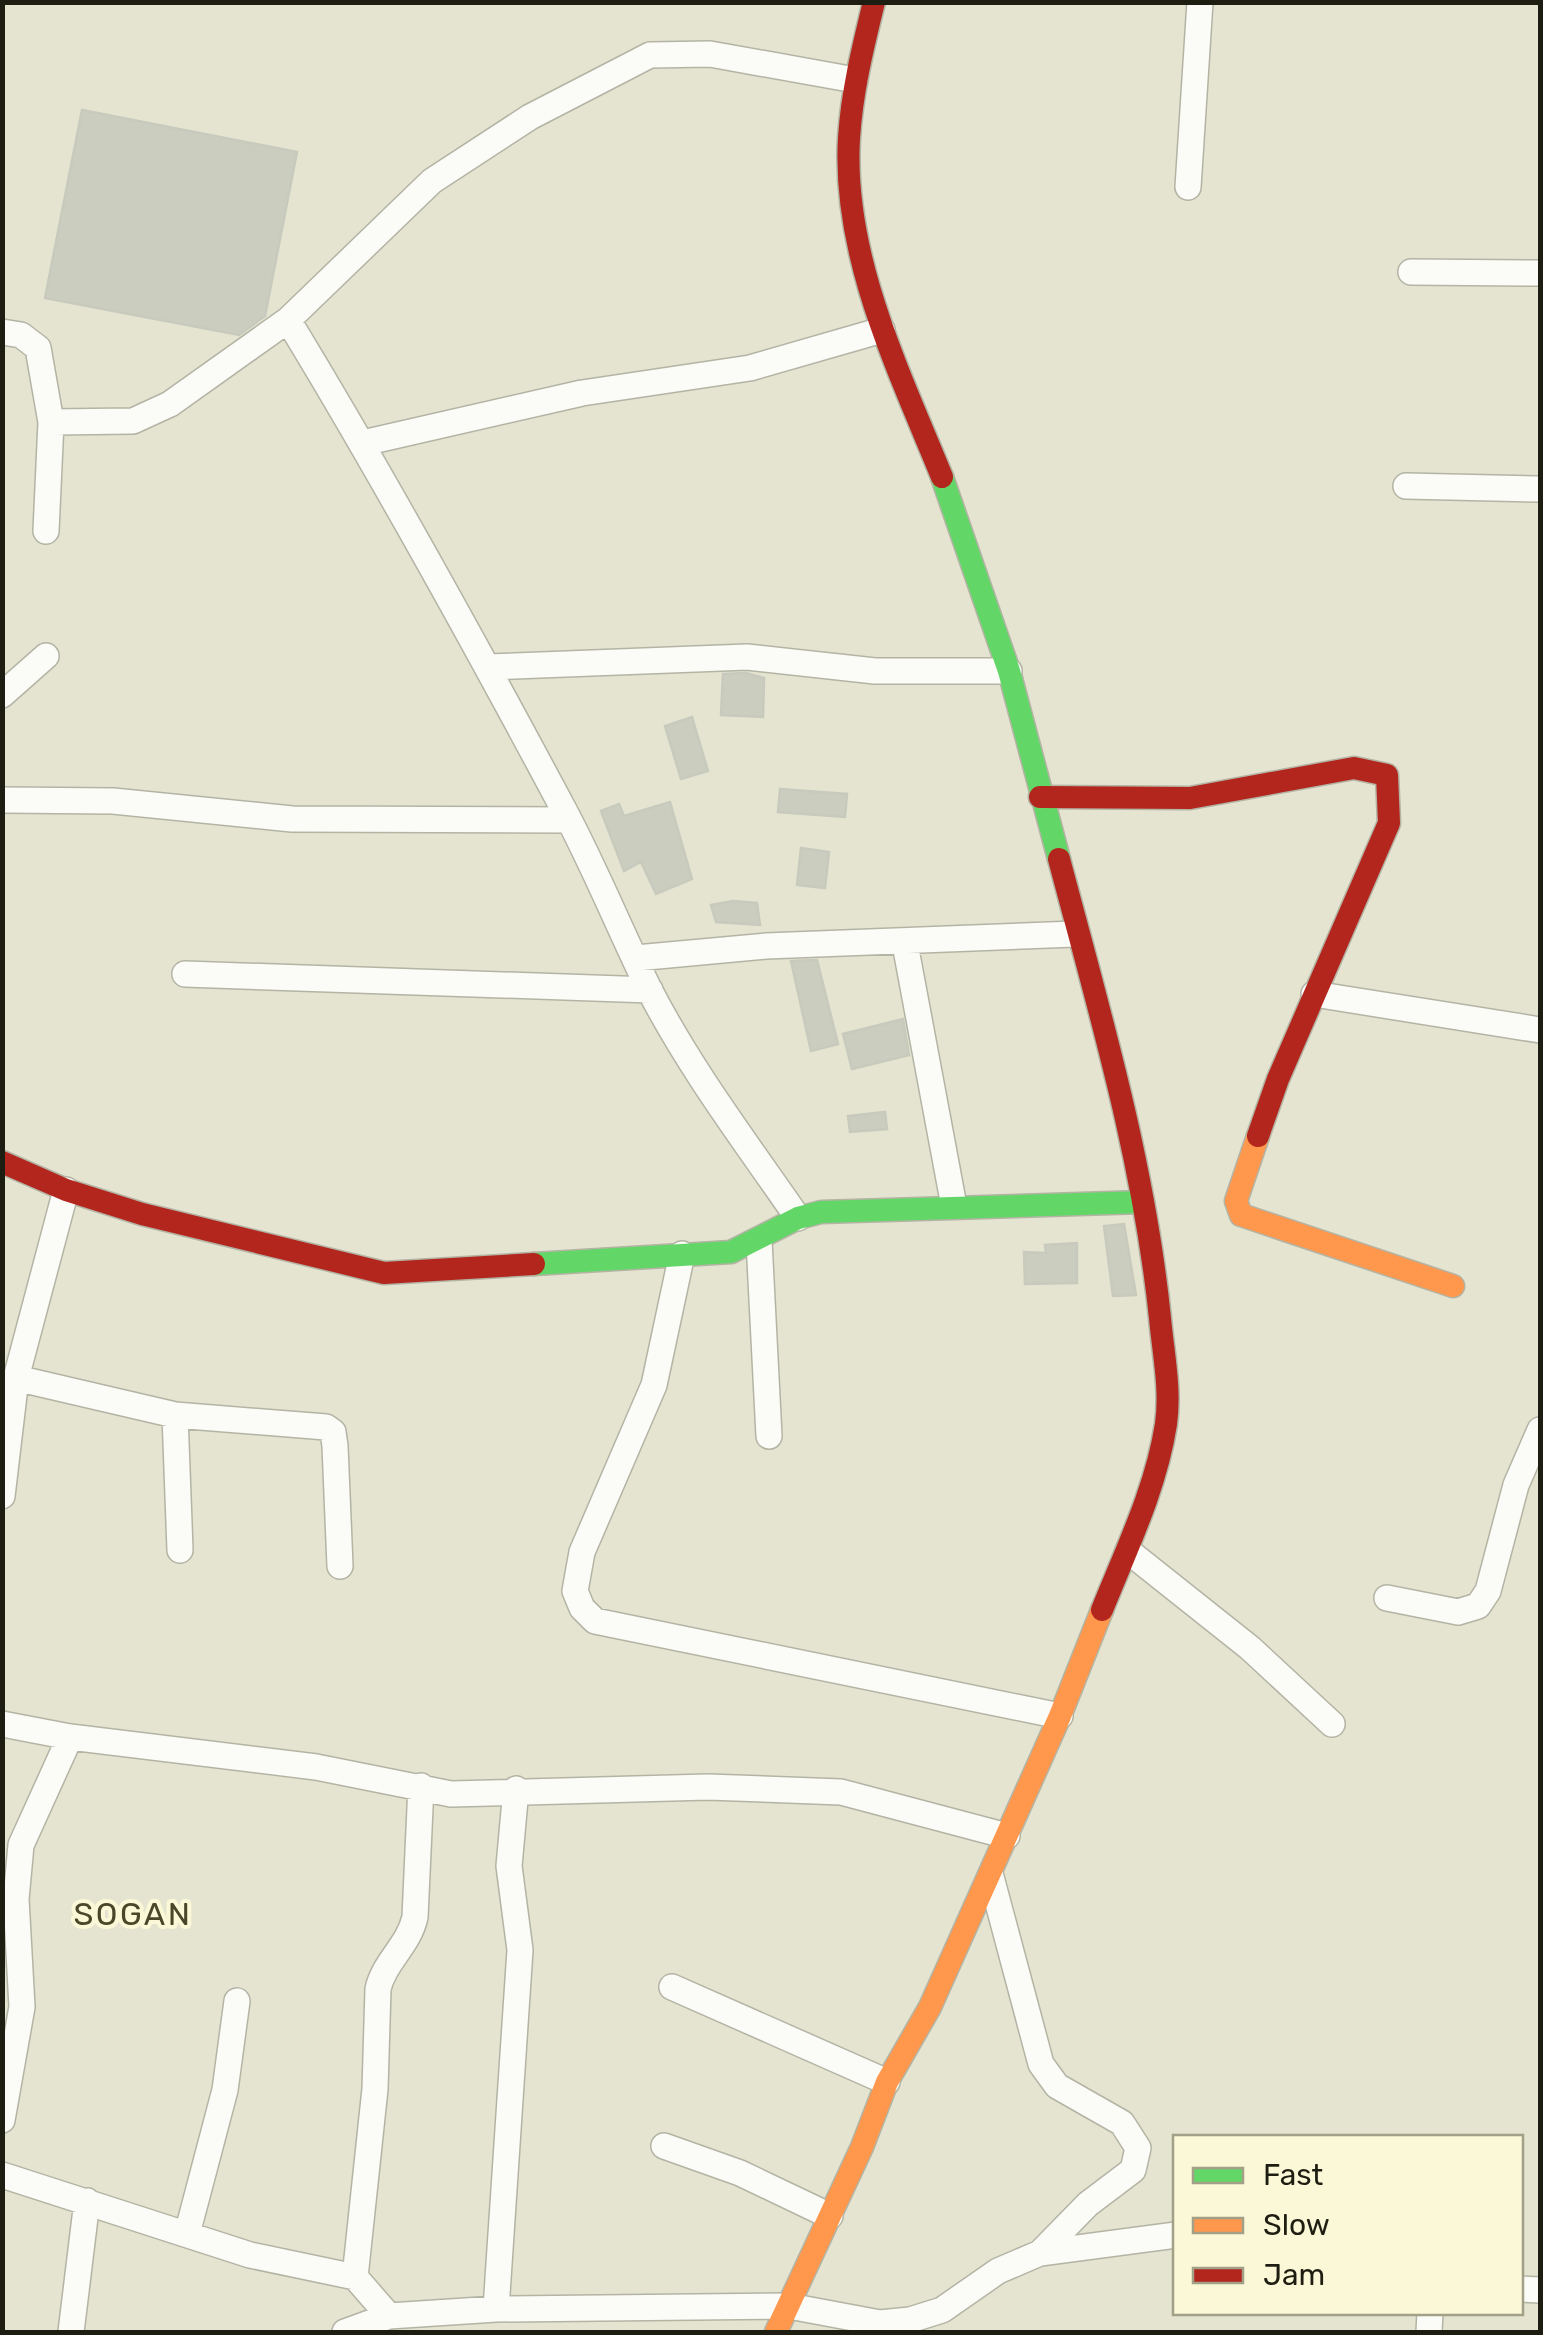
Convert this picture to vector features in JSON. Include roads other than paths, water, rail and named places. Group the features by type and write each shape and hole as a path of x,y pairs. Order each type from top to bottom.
{"street":[{"path":"776,2332 887,2082 930,2006 991,1877 1060,1716 1090,1633 1128,1552 1160,1454 1167,1390 1143,1202 1110,1054 1009,671 956,511 882,330 852,210 849,142 855,80 874,2"},
{"path":"1188,187 1200,2"},
{"path":"51,422 133,422 170,404 288,320 432,181 530,117 650,55 710,54 855,80"},
{"path":"1411,272 1540,273"},
{"path":"288,320 363,443 488,666 570,820 650,990 724,1111 798,1218"},
{"path":"363,443 582,393 750,368 882,330"},
{"path":"2,332 21,335 38,348 51,422 46,531"},
{"path":"1406,486 1540,489"},
{"path":"2,695 46,656"},
{"path":"488,666 748,658 875,671 1009,671"},
{"path":"1040,797 1190,798 1354,768 1386,775 1391,792 1388,823 1278,1078 1236,1201 1240,1215 1453,1286"},
{"path":"2,800 113,801 292,819 570,820"},
{"path":"636,958 766,946 905,944 1076,934"},
{"path":"905,944 954,1206"},
{"path":"186,974 416,986 650,990"},
{"path":"1314,994 1540,1030"},
{"path":"2,1162 66,1190 323,1262 384,1273 732,1252 798,1218 854,1210 1143,1202"},
{"path":"2,1496 13,1367 66,1190"},
{"path":"759,1241 769,1436"},
{"path":"682,1254 654,1385 582,1552 575,1591 582,1608 596,1621 1060,1716"},
{"path":"13,1367 176,1415 326,1427 333,1432 340,1566"},
{"path":"176,1415 180,1550"},
{"path":"1387,1598 1458,1612 1478,1606 1488,1592 1516,1486 1540,1430"},
{"path":"1128,1552 1250,1648 1332,1724"},
{"path":"2,1724 70,1737 316,1767 451,1794 708,1787 841,1792 1007,1836"},
{"path":"2,2120 22,2007 16,1899 21,1845 70,1737"},
{"path":"355,2277 375,2089 378,1989 381,1976 411,1933 415,1918 421,1786"},
{"path":"496,2309 520,1950 510,1866 516,1790"},
{"path":"991,1877 1041,2064 1056,2086 1122,2124 1138,2148 1133,2170 1088,2204 1040,2253"},
{"path":"672,1987 887,2082"},
{"path":"188,2234 225,2090 236,2001"},
{"path":"664,2146 740,2174 830,2216"},
{"path":"2,2175 250,2255 355,2277 389,2316"},
{"path":"71,2332 86,2201"},
{"path":"345,2332 389,2316 496,2309 790,2306 880,2323 929,2324 942,2310 998,2271 1040,2253 1173,2235"}],"district":[{"name":"SOGAN","path":"133,1914"}]}
